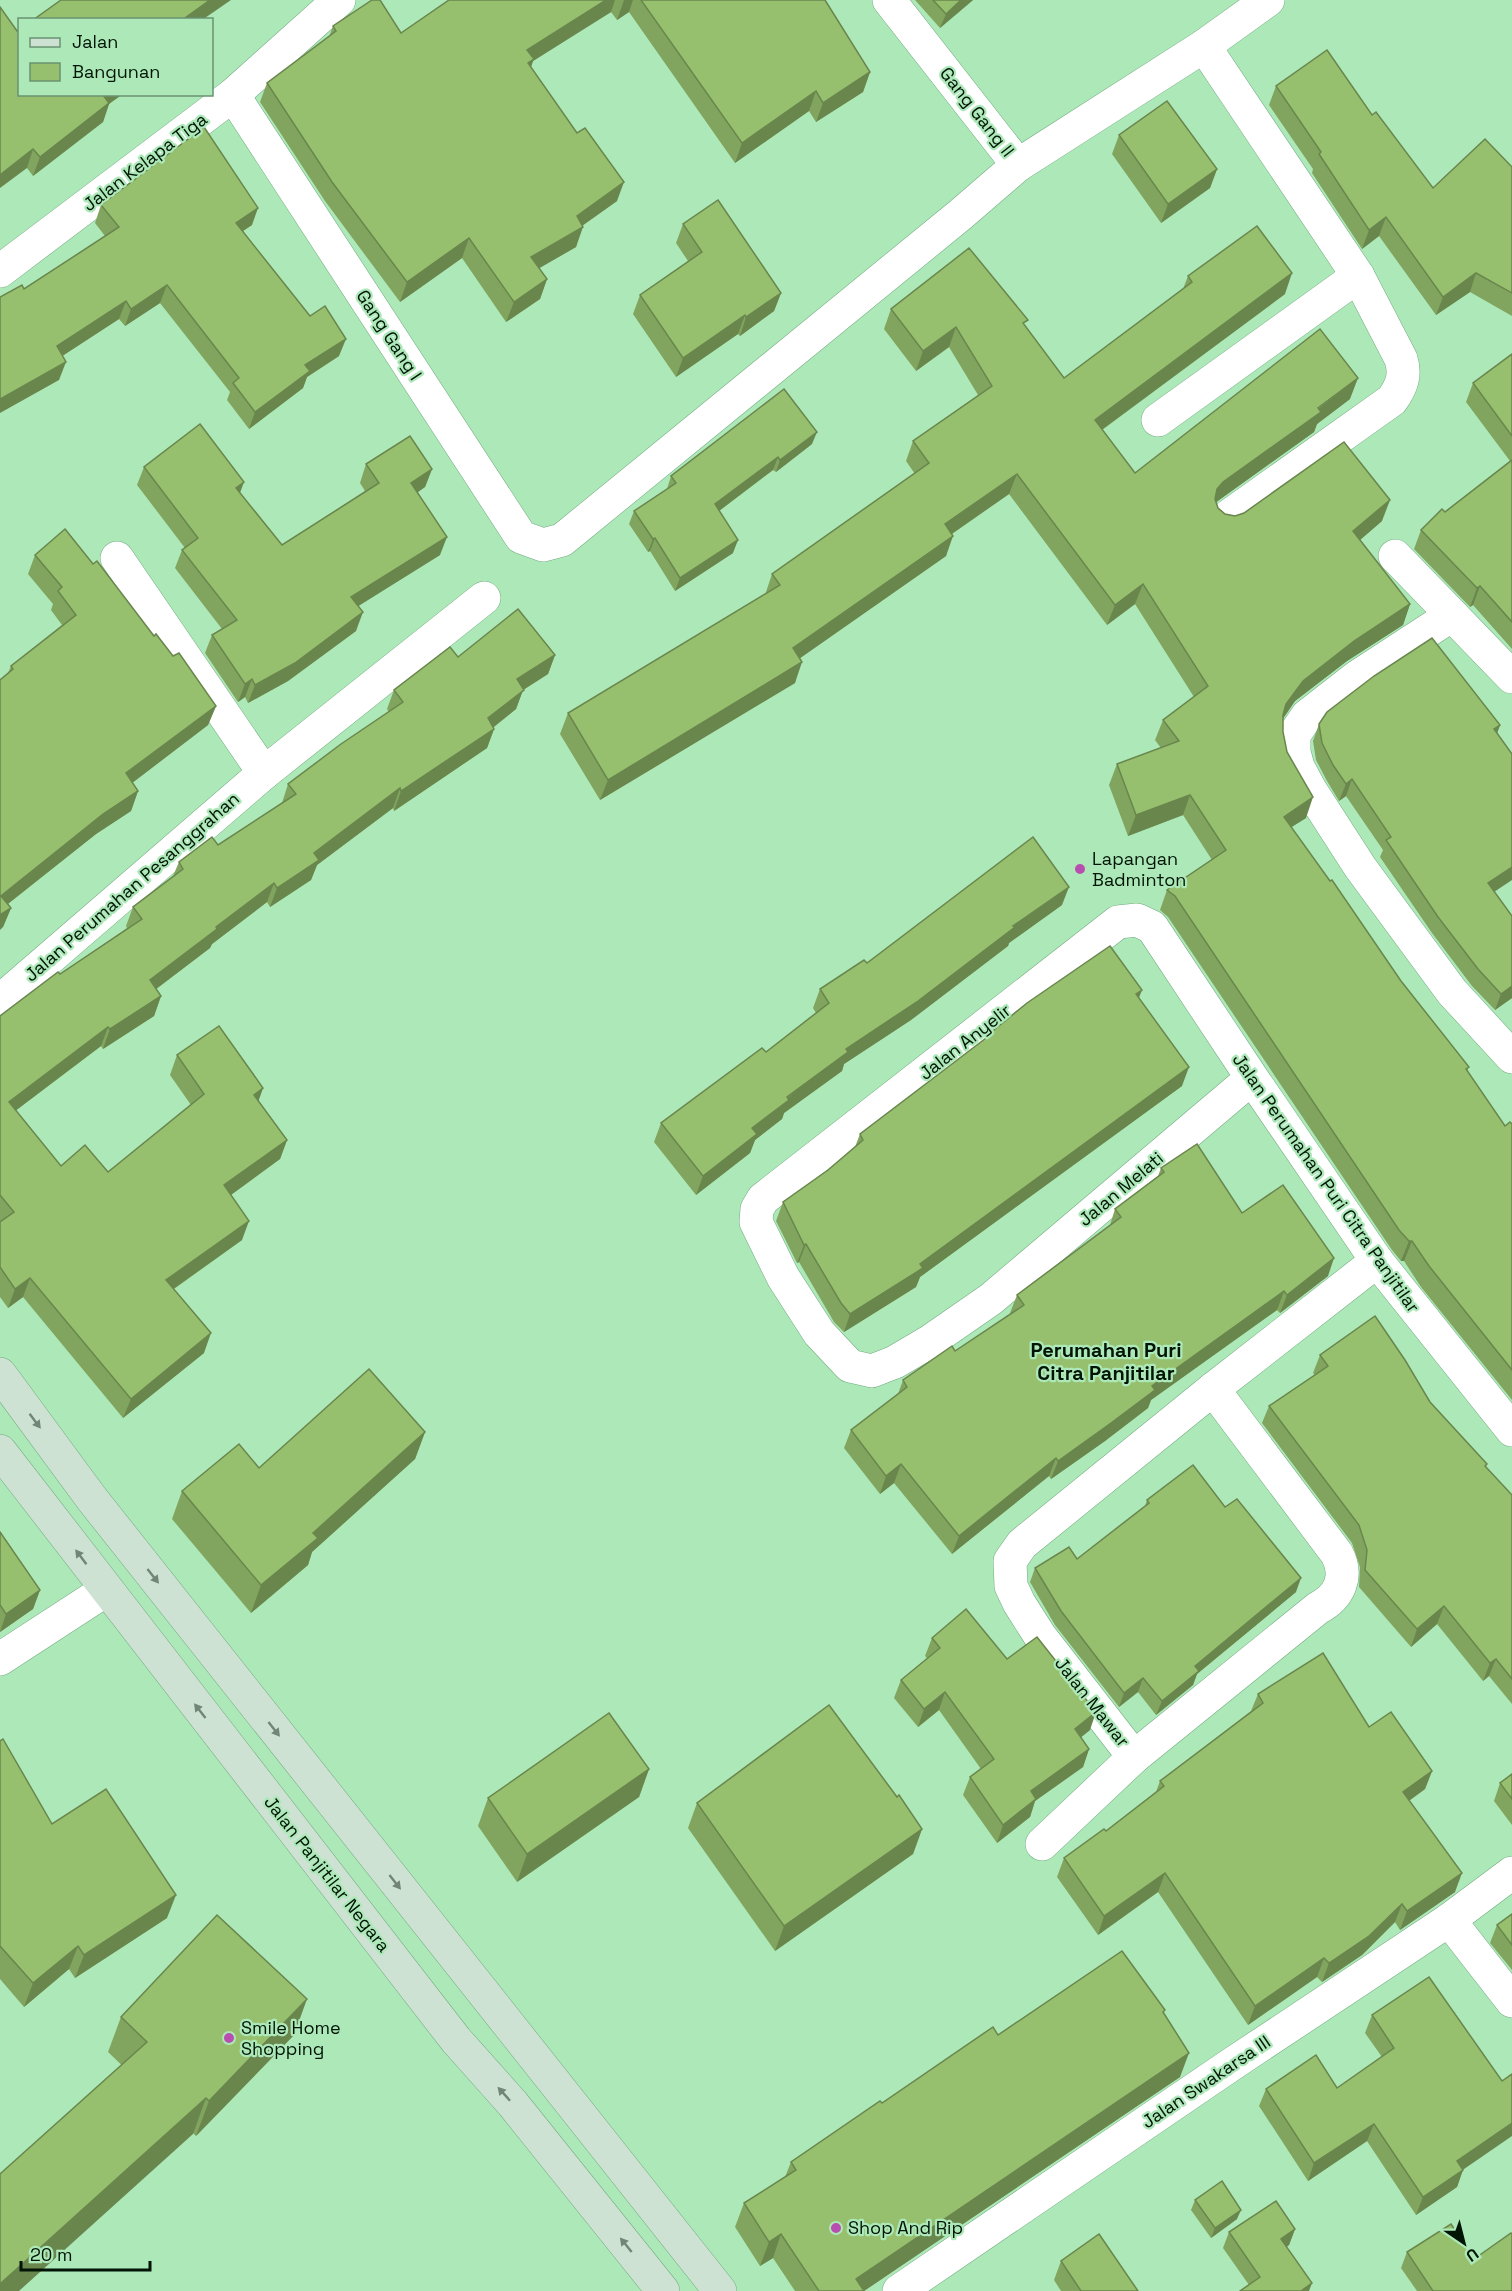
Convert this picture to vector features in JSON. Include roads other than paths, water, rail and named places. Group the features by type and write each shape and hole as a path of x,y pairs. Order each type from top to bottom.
{"main road":[{"path":"0,1374 92,1499 720,2291"},
{"name":"Jalan Panjitilar Negara","path":"0,1451 456,2040 513,2104 663,2291"},
{"path":"302,1842 339,1811"}],"street":[{"name":"Jalan Kelapa Tiga","path":"0,271 233,95 339,0"},
{"name":"Gang Gang II","path":"562,540 1018,165 889,0"},
{"path":"1018,165 1204,46 1269,0"},
{"path":"1204,46 1358,276 1404,369 1400,389 1392,400 1227,518"},
{"name":"Gang Gang I","path":"233,95 520,537 543,545 562,540"},
{"path":"1158,420 1358,276"},
{"path":"1395,556 1512,677"},
{"path":"117,558 264,773"},
{"name":"Jalan Perumahan Pesanggrahan","path":"0,1001 264,773 484,598"},
{"path":"1452,615 1358,677 1307,716 1294,735 1294,752 1311,791 1360,867 1452,992 1512,1057"},
{"name":"Jalan Anyelir","path":"991,1299 929,1342 895,1362 872,1371 850,1366 819,1333 783,1277 756,1222 757,1209 783,1184 1118,922 1137,920 1152,927"},
{"name":"Jalan Perumahan Puri Citra Panjitilar","path":"1152,927 1377,1261 1512,1430"},
{"name":"Jalan Melati","path":"991,1299 1252,1078"},
{"name":"Jalan Mawar","path":"1213,1389 1336,1554 1342,1565 1341,1583 1329,1602 1318,1608 1134,1757 1040,1636 1011,1586 1010,1561 1022,1544 1213,1389 1377,1261"},
{"path":"0,1659 106,1590"},
{"path":"1042,1844 1134,1757"},
{"name":"Jalan Swakarsa III","path":"899,2291 1232,2064 1449,1920 1512,1873"},
{"path":"1449,1920 1512,2001"}],"place":[{"name":"Lapangan Badminton","path":"1080,869"},
{"name":"Smile Home Shopping","path":"229,2038"},
{"name":"Shop And Rip","path":"836,2228"}],"district":[{"name":"Perumahan Puri Citra Panjitilar","path":"1106,1362"}]}
